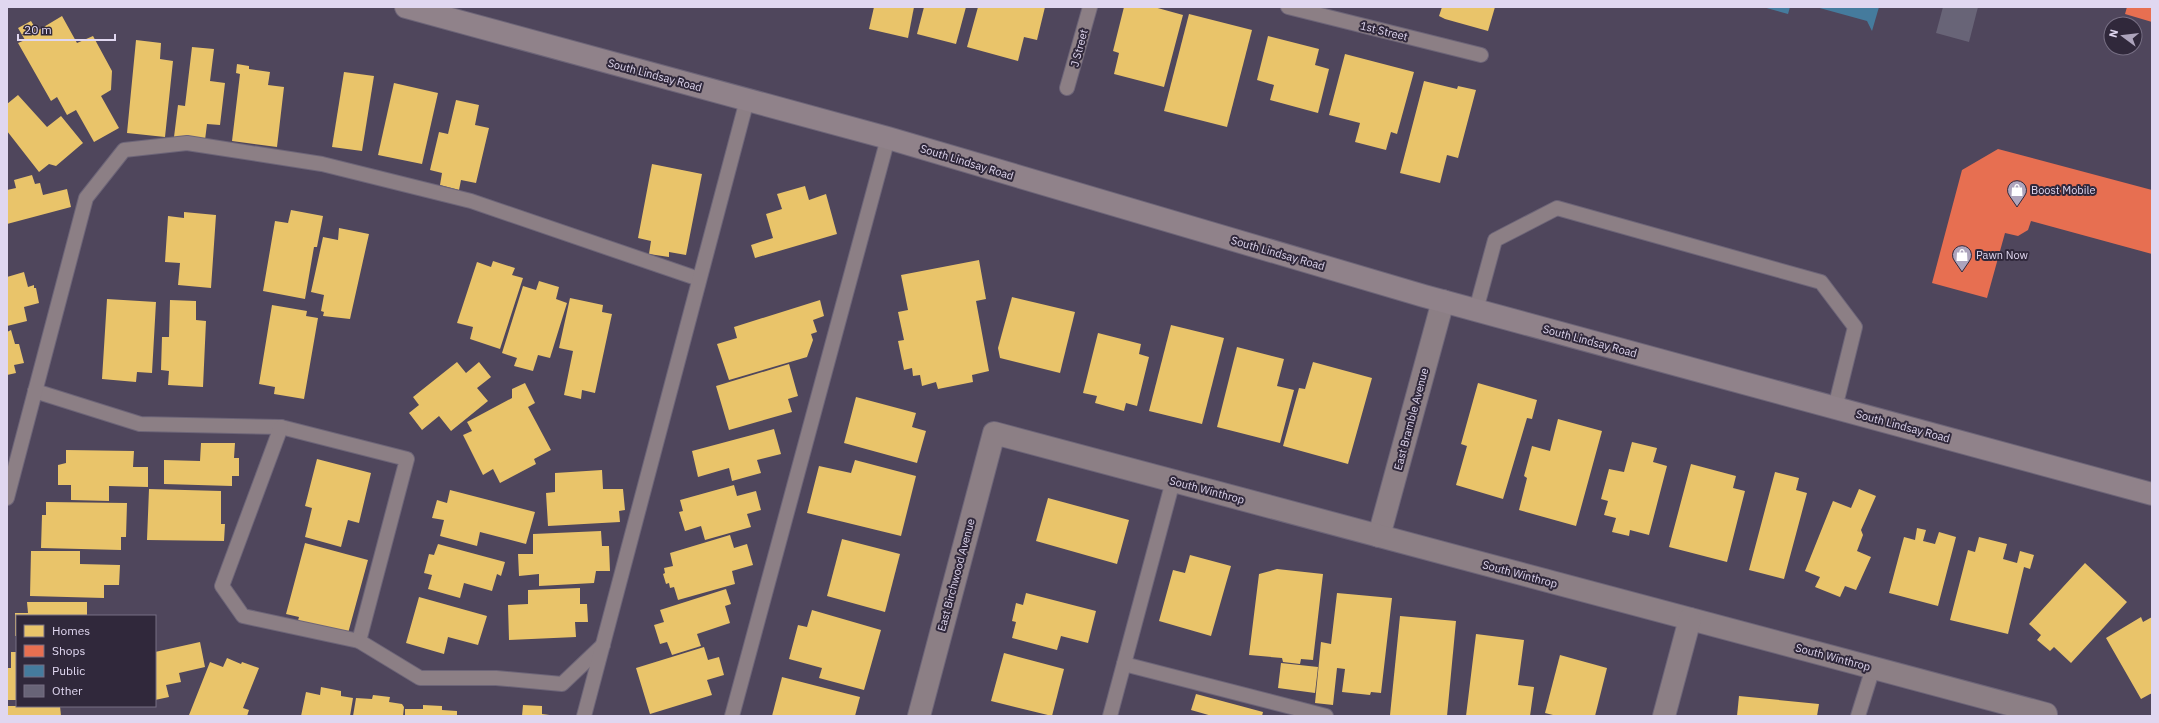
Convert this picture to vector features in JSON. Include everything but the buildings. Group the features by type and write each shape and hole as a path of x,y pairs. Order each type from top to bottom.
{"main road":[{"name":"South Lindsay Road","path":"406,7 888,138 1040,184 1443,301 2152,494"}],"street":[{"name":"East Bramble Avenue","path":"1379,536 1443,301"},
{"name":"South Winthrop","path":"994,433 2046,715"},
{"name":"East Birchwood Avenue","path":"919,716 994,433"},
{"path":"1664,716 1690,619"}],"lane":[{"name":"J Street","path":"1067,88 1090,7"},
{"name":"1st Street","path":"1288,7 1481,55"},
{"path":"584,716 747,100"},
{"path":"732,716 888,138"},
{"path":"7,498 86,198 124,150 187,143 322,164 471,201 699,279"},
{"path":"1476,310 1494,240 1557,208 1821,282 1855,328 1835,408"},
{"path":"35,391 140,424 281,427 407,459 359,641"},
{"path":"281,427 222,586 243,616 359,641 420,678 496,678 562,684 603,645"},
{"path":"1110,716 1173,481"},
{"path":"1124,664 1326,716"},
{"path":"1858,716 1873,668"}],"place":[{"name":"Boost Mobile","path":"2017,207"},
{"name":"Pawn Now","path":"1962,272"}]}
